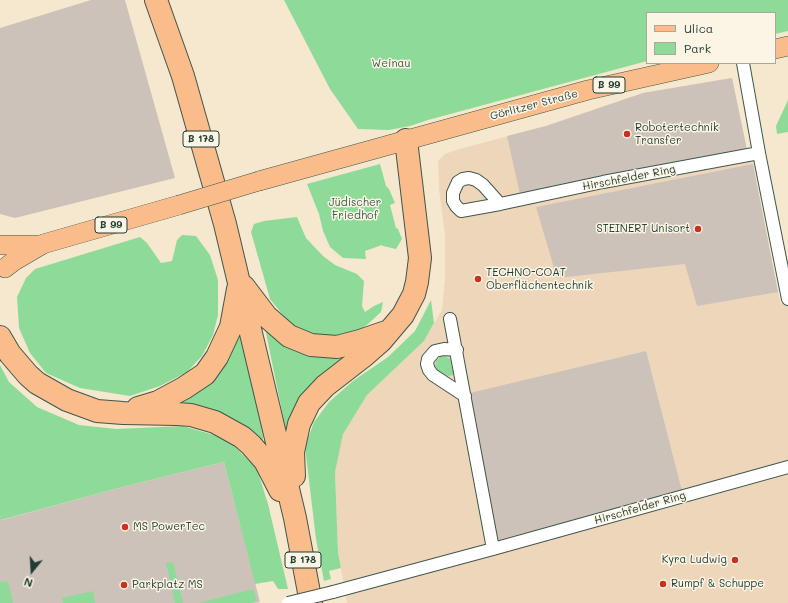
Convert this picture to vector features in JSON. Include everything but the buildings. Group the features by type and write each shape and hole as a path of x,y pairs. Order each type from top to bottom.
{"highway":[{"name":"B 178","path":"156,0 183,76 225,224 295,518 310,603"},
{"path":"295,518 293,452 299,424 309,403 325,386 382,341 403,315 414,294 420,258 406,140"},
{"path":"239,280 266,316 289,336 311,345 337,347 390,330"},
{"path":"123,413 158,402 184,388 205,374 217,357 231,327 239,280"},
{"path":"0,337 20,367 37,384 67,400 97,410 123,413 191,415 215,422 242,437 265,461 295,518"}],"main road":[{"path":"776,49 788,46"},
{"name":"Görlitzer Straße","path":"406,140 588,90 705,64"},
{"name":"B 99","path":"0,246 43,244 406,140"},
{"name":"B 99","path":"3,275 20,257 43,244"},
{"path":"0,246 5,260 3,275"}],"street":[{"path":"743,64 788,299"},
{"name":"Hirschfelder Ring","path":"500,204 603,182 759,153"},
{"path":"450,319 457,350 493,550"},
{"path":"457,350 444,349 435,351 428,359 427,364 433,375 465,396"},
{"name":"Hirschfelder Ring","path":"288,603 493,550 788,468"}],"shaded area":[{"path":"91,0 125,0 175,178 15,218 0,214 0,28"},
{"path":"732,78 747,150 753,164 781,304 788,302 788,603 347,603 338,552 335,472 342,434 367,395 424,341 442,310 445,279 445,235 439,189 438,161 445,154 456,150 546,126 643,93"},
{"path":"732,78 747,150 520,194 507,136 546,126 643,93"},
{"path":"753,164 778,292 697,306 685,264 557,278 536,207"},
{"path":"646,351 682,491 498,540 470,393"},
{"path":"224,462 260,602 0,603 0,515 2,520 126,486"}],"green space":[{"name":"Weinau","path":"284,0 788,0 788,31 776,34 776,12 646,12 646,61 410,126 389,130 358,129 330,89"},
{"path":"788,100 788,132 777,134 776,126"},
{"name":"Jüdischer Friedhof","path":"380,164 386,186 389,189 395,203 390,205 396,228 398,229 402,239 396,249 382,245 365,251 366,259 343,258 330,247 307,184"},
{"path":"297,217 306,238 323,256 335,265 357,274 364,281 362,306 365,312 383,302 381,312 355,333 330,336 306,333 291,325 270,299 251,232 254,224 264,221"},
{"path":"182,235 196,236 210,255 218,280 218,315 213,335 202,356 187,372 160,386 130,396 80,388 46,373 30,353 19,328 17,297 26,278 35,269 140,237 147,243 161,263 172,261 177,240"},
{"path":"431,300 434,323 424,341 367,395 343,434 335,472 338,552 341,568 329,571 331,579 324,581 316,539 305,447 314,422 329,402 353,381 388,357 415,331"},
{"path":"238,323 254,389 263,436 263,447 171,403"},
{"path":"265,328 362,348 289,431 286,431"},
{"path":"445,356 450,359 454,375 448,376 438,371 435,367 436,361 440,357"},
{"path":"0,365 9,382 37,407 79,425 116,429 183,426 214,435 233,445 257,469 268,504 288,589 278,589 273,581 255,584 224,462 126,486 1,520"},
{"path":"173,562 183,603 175,603 166,563"},
{"path":"8,581 13,603 0,603 0,582"},
{"path":"253,589 257,601 251,603 199,603"},
{"path":"93,591 95,603 63,603 62,598"}],"place":[{"name":"Robotertechnik Transfer","path":"627,134"},
{"name":"STEINERT Unisort","path":"698,229"},
{"name":"TECHNO-COAT Oberflächentechnik","path":"478,279"},
{"name":"MS PowerTec","path":"125,527"},
{"name":"Kyra Ludwig","path":"735,560"},
{"name":"Rumpf & Schuppe","path":"663,584"},
{"name":"Parkplatz MS","path":"124,585"}]}
